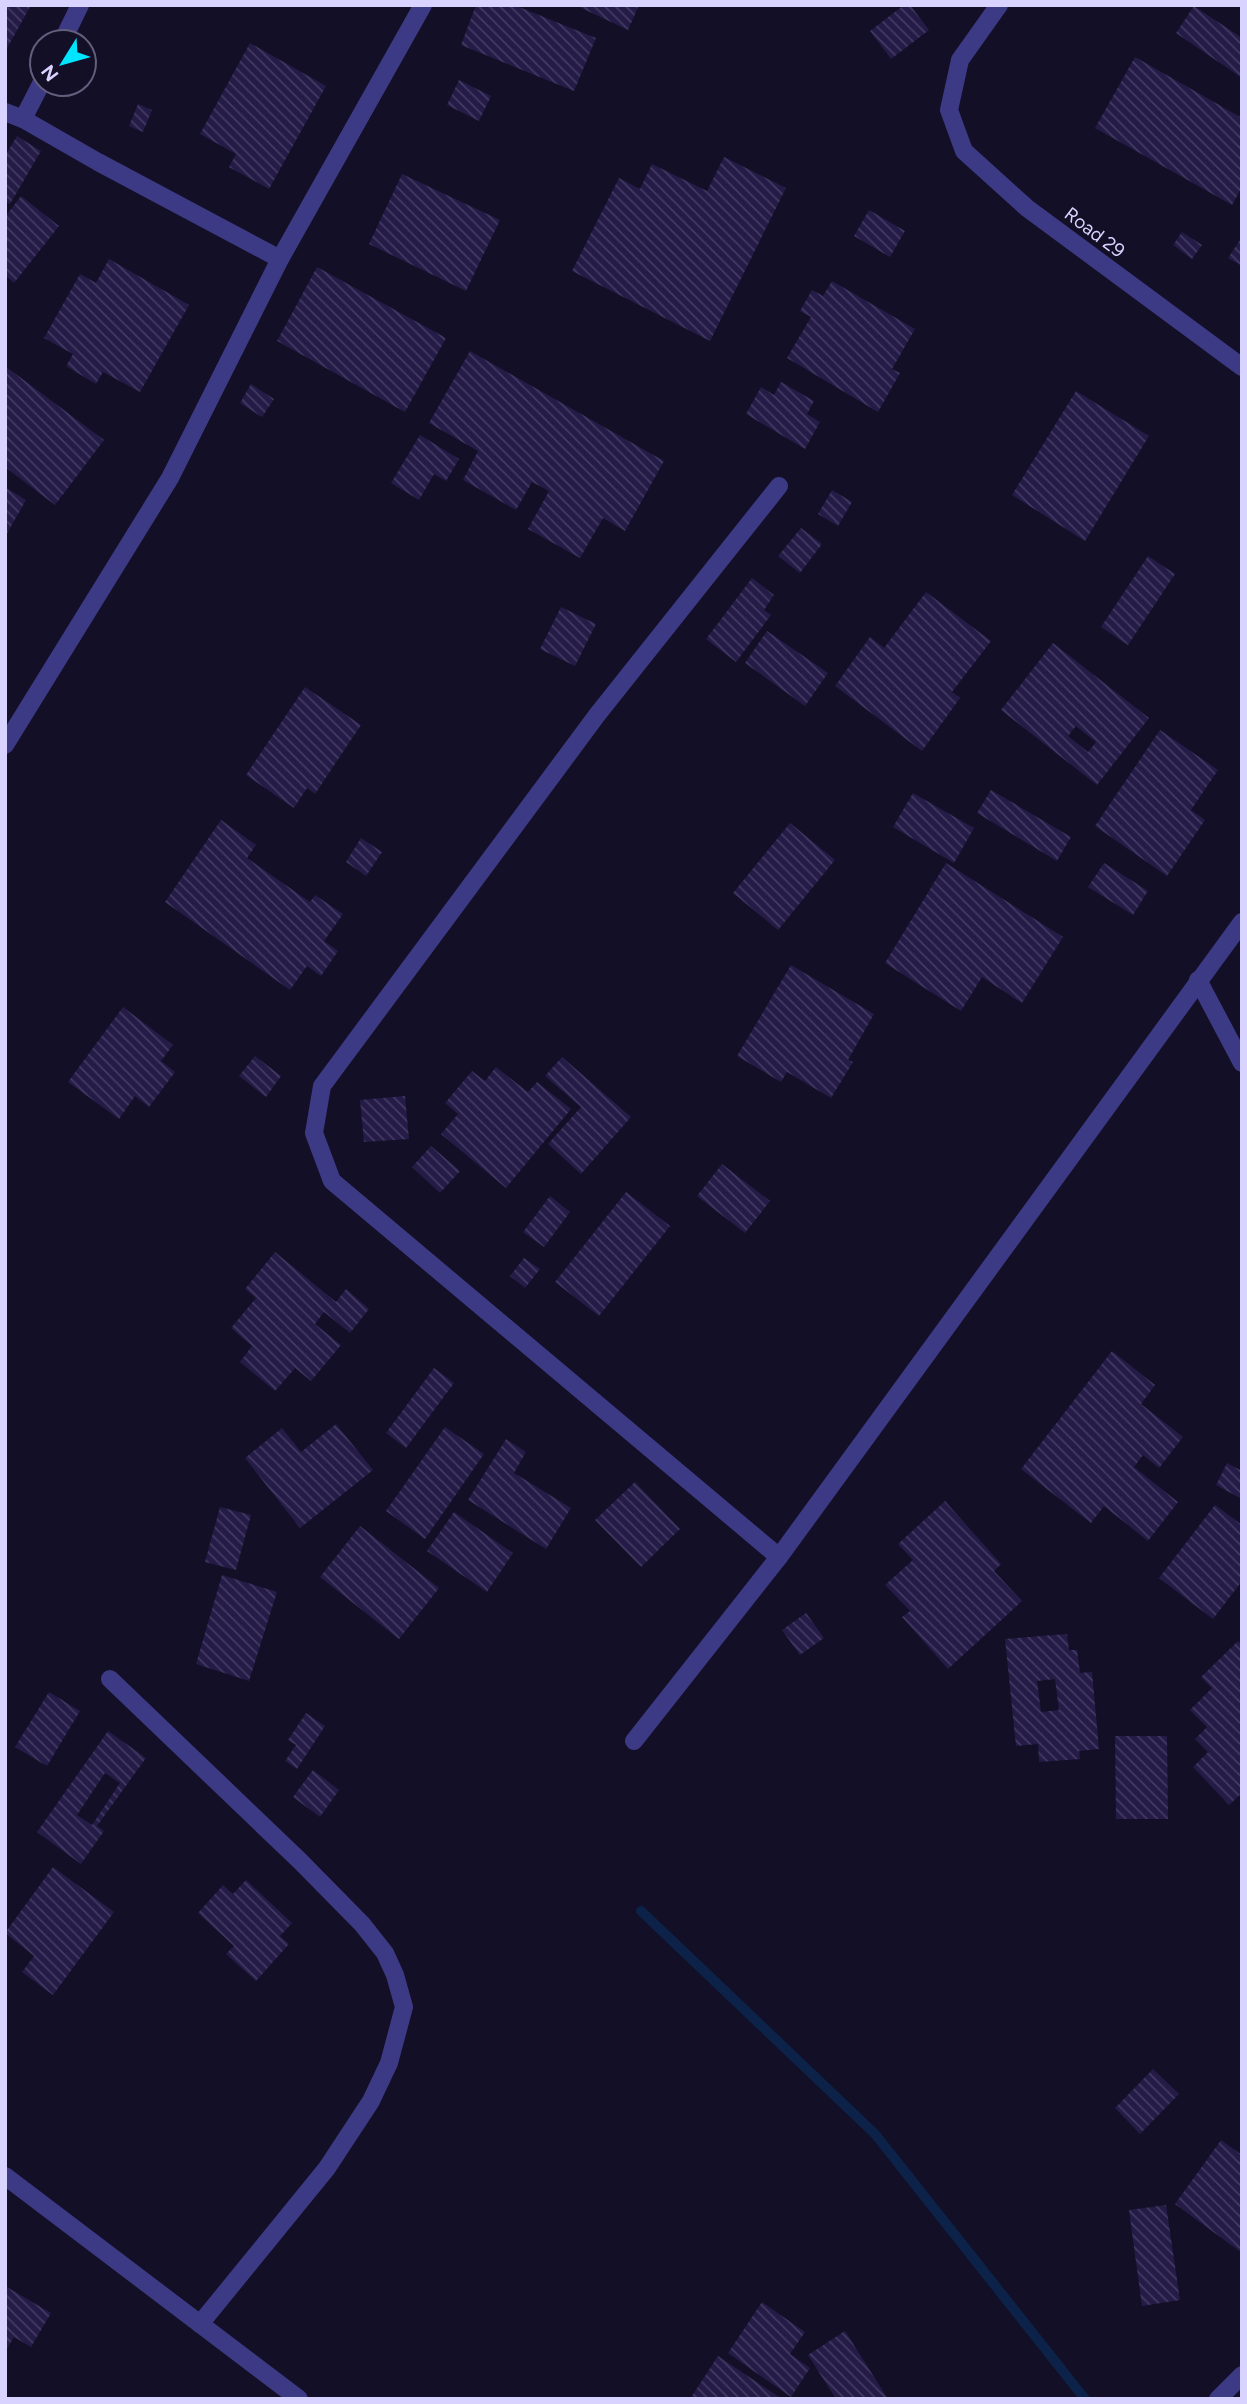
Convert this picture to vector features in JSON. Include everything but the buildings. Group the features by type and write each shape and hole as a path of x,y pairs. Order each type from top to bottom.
{"street":[{"path":"69,28 80,5"},
{"path":"5,746 170,478 280,259 423,5"},
{"name":"Road 29","path":"999,5 960,60 949,110 964,151 1027,208 1242,367"},
{"path":"23,119 34,98"},
{"path":"5,112 23,119 280,259"},
{"path":"779,486 597,715 323,1086 314,1133 332,1181 779,1557"},
{"path":"634,1741 779,1557 1242,922"},
{"path":"1198,980 1242,1063"},
{"path":"110,1679 362,1924 385,1953 395,1975 404,2007 389,2063 371,2101 327,2168 200,2324"},
{"path":"5,2176 299,2399"},
{"path":"1218,2399 1242,2375"}],"waterway":[{"path":"641,1911 875,2134 1085,2399"}]}
